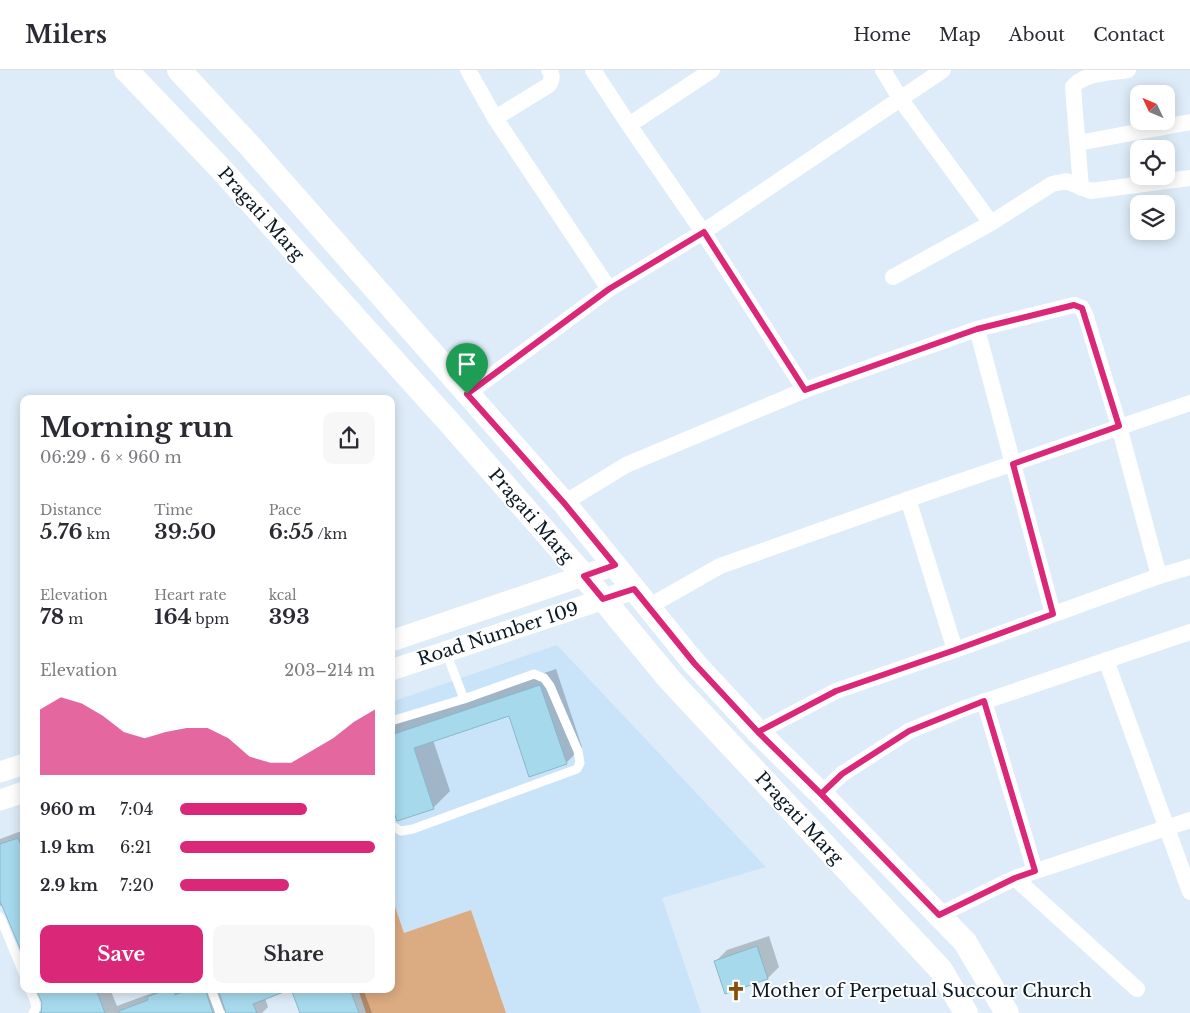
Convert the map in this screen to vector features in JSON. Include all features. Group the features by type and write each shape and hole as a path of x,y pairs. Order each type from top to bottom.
{"main road":[{"name":"Pragati Marg","path":"126,70 220,169 449,422 584,576 670,680 942,970 966,1013"},
{"name":"Pragati Marg","path":"179,70 249,145 564,503 694,663 758,732 966,942 1007,1013"}],"street":[{"path":"468,70 496,118 609,289"},
{"path":"496,118 549,85 552,80 549,70"},
{"path":"593,70 704,232 805,390"},
{"path":"629,125 712,70"},
{"path":"883,70 901,100 991,222"},
{"path":"467,394 609,289 704,232 943,70"},
{"path":"1081,188 1073,87 1077,81 1084,78 1128,70"},
{"path":"1078,143 1190,122"},
{"path":"893,277 991,222 1052,184 1066,181 1092,191 1190,178"},
{"path":"564,503 626,465 805,390 977,329 1074,305 1082,308 1119,426 1159,576"},
{"path":"977,329 1053,614"},
{"path":"641,598 720,566 908,499 1190,403"},
{"path":"908,499 955,650"},
{"name":"Road Number 109","path":"395,640 615,565"},
{"path":"758,732 836,691 1159,576 1190,567"},
{"name":"Road Number 109","path":"395,669 603,599 641,598"},
{"path":"821,794 842,774 909,731 984,701 1190,632"},
{"path":"1106,660 1190,892"},
{"path":"984,701 1035,871"},
{"path":"0,772 20,765"},
{"path":"0,800 20,793"},
{"path":"939,915 1015,878 1190,820"},
{"path":"1015,878 1137,989"}],"lane":[{"path":"446,651 464,699"},
{"path":"395,720 464,699 534,674 544,678 550,686 578,751 580,763 577,769 412,829 401,831 395,827"},
{"path":"0,917 20,965"},
{"path":"31,993 36,1006 33,1013"},
{"path":"213,993 220,1013"}],"shaded area":[{"path":"557,645 766,867 662,898 701,1013 506,1013 471,910 404,933 395,907 395,701"},
{"path":"395,907 404,933 471,910 506,1013 366,1013 359,993 395,993"}],"building":[{"path":"540,685 567,764 529,777 509,716 414,748 434,809 397,821 395,815 395,734"},
{"path":"18,838 20,843 20,948 0,901 0,844"},
{"path":"757,946 768,979 725,994 714,961"},
{"path":"38,993 98,993 105,1013 41,1013 42,1003"},
{"path":"158,993 174,993 175,995 180,993 206,993 213,1013 119,1013 119,1011 148,1000 147,997"},
{"path":"219,993 281,993 253,1004 257,1013 226,1013"},
{"path":"292,993 352,993 359,1013 300,1013"}],"place":[{"name":"Mother of Perpetual Succour Church","path":"736,991"}],"route":[{"path":"467,394 564,503 615,565 584,576 603,599 634,589 694,663 758,732 939,915 1015,878 1035,871 984,701 909,731 842,774 821,794 758,732 836,691 1053,614 1013,464 1119,426 1082,308 1074,305 977,329 805,390 704,232 609,289 467,394"}]}
